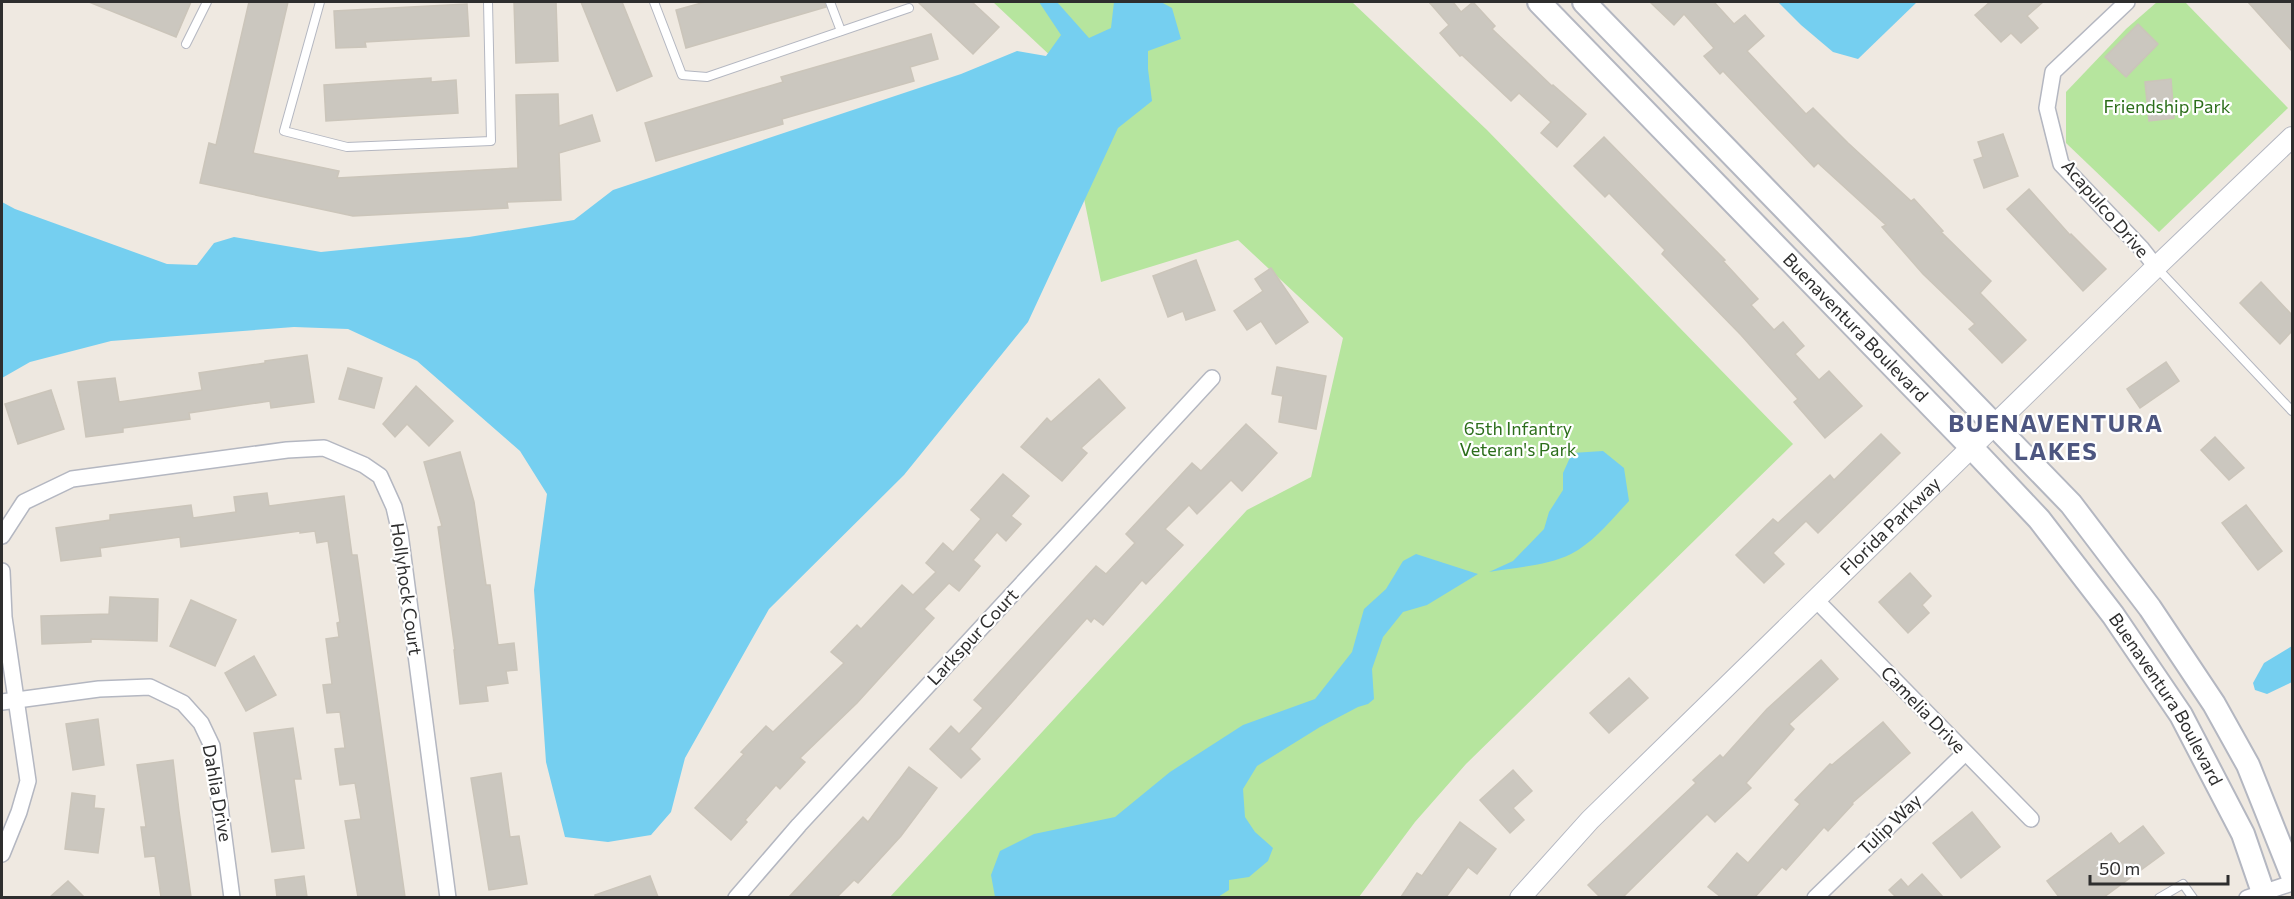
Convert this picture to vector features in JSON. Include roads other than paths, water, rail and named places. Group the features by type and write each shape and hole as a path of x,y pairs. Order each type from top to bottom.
{"main road":[{"name":"Buenaventura Boulevard","path":"1539,2 2039,519 2113,615 2181,715 2243,834 2258,896"},
{"name":"Buenaventura Boulevard","path":"1584,2 2071,504 2150,608 2208,694 2248,765 2292,875"}],"street":[{"name":"Acapulco Drive","path":"2127,2 2053,72 2047,108 2061,164 2142,249 2156,267"},
{"name":"Florida Parkway","path":"1520,897 1590,820 2292,137"},
{"name":"Larkspur Court","path":"736,897 799,825 1212,378"},
{"name":"Hollyhock Court","path":"2,536 24,502 72,479 287,450 324,448 364,465 380,476 394,507 400,533 448,897"},
{"path":"2,571 4,617 18,700 28,782 19,813 2,855"},
{"name":"Camelia Drive","path":"1815,599 2031,819"},
{"name":"Dahlia Drive","path":"2,702 99,689 150,687 183,703 201,723 212,746 232,897"},
{"name":"Tulip Way","path":"1815,897 1965,753"},
{"path":"2258,896 2292,883"}],"lane":[{"path":"186,44 207,2"},
{"path":"320,2 285,131 347,147 491,141 488,2"},
{"path":"654,2 682,75 707,77 909,8"},
{"path":"830,2 841,31"},
{"path":"2156,267 2292,411"},
{"path":"2159,897 2183,884 2193,897"}],"water":[{"path":"1039,2 1057,2 1089,38 1111,28 1114,2 1161,2 1172,8 1181,39 1148,51 1152,101 1118,128 1028,322 904,475 769,609 685,758 671,812 651,835 608,842 565,837 546,762 534,590 547,494 520,451 417,361 348,329 294,327 111,341 30,362 2,378 2,202 15,209 167,264 197,265 214,243 234,237 321,252 469,237 574,220 613,190 961,74 1017,51 1046,56 1061,35"},
{"path":"1778,2 1917,2 1858,59 1833,52"},
{"path":"1603,451 1624,468 1629,501 1609,523 1587,544 1562,558 1541,564 1489,572 1513,561 1544,529 1549,512 1563,490 1563,473 1572,453"},
{"path":"1416,554 1478,574 1427,605 1403,612 1383,637 1372,669 1374,699 1320,727 1257,766 1243,789 1245,817 1255,832 1273,848 1268,861 1249,877 1229,880 1229,890 1218,897 995,897 991,875 1000,851 1034,834 1115,817 1170,772 1243,725 1315,699 1352,652 1364,609 1386,589 1403,561"},
{"path":"2292,646 2292,682 2267,694 2255,690 2253,683 2264,663"}],"district":[{"name":"BUENAVENTURA LAKES","path":"2056,438"}],"park label":[{"name":"Friendship Park","path":"2167,107"},
{"name":"65th Infantry Veteran's Park","path":"1518,439"}]}
